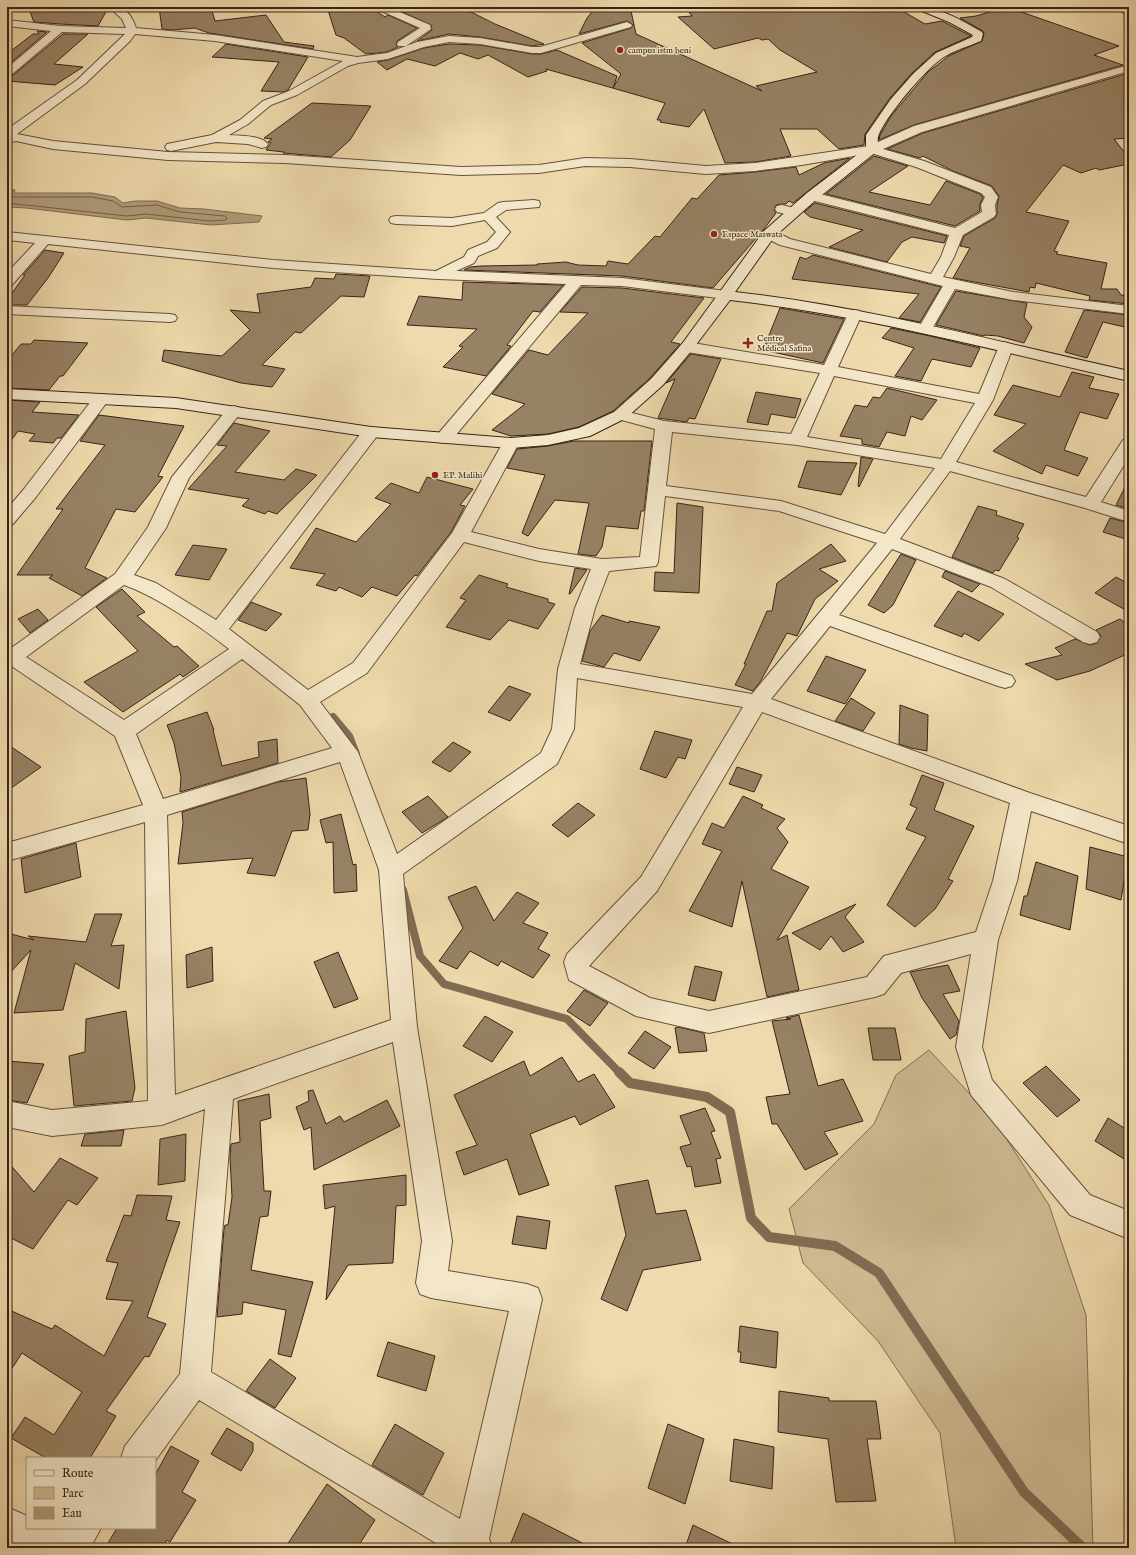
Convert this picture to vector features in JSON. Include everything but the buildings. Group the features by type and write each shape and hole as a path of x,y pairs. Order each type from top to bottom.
{"street":[{"path":"114,7 121,11 129,20 132,31"},
{"path":"380,7 426,27 426,29 416,34 388,56"},
{"path":"872,149 872,135 895,101 917,76 940,55 977,39 978,34 960,23 920,7"},
{"path":"7,23 60,30 132,31 215,38 357,60"},
{"path":"216,138 244,122 267,103 293,92 344,64 357,60 388,56 421,44 449,39 480,41 532,50 541,50 627,25"},
{"path":"7,72 60,30"},
{"path":"11,134 80,82 126,39 132,31"},
{"path":"11,134 53,145 168,156 239,157 453,170 539,170 584,162 630,162 706,170 755,167 802,161 872,149 918,129 1129,68"},
{"path":"134,152 216,138 249,140 262,144"},
{"path":"7,394 176,403 371,432 511,443 548,440 584,432 620,415 657,382 687,347 769,234 788,211 812,196 872,149"},
{"path":"872,149 920,164 986,190 992,197 988,205 989,214 956,233 950,252 935,279"},
{"path":"812,196 956,233"},
{"path":"396,220 452,222 488,216 503,206 534,204"},
{"path":"438,275 469,260 473,253 492,245 503,232 488,216"},
{"path":"769,234 792,243 951,284 1012,296 1129,310"},
{"path":"7,236 273,264 438,275 622,282 788,302 925,329 1129,376"},
{"path":"7,282 45,240"},
{"path":"444,438 577,280"},
{"path":"925,329 938,304 951,284"},
{"path":"7,310 170,318"},
{"path":"797,440 855,314"},
{"path":"687,347 828,370 985,400"},
{"path":"986,940 893,964 875,986 709,1022 645,1008 578,972 576,962 649,884 757,702 889,541 946,464 985,400 1005,347"},
{"path":"7,520 30,493 101,398"},
{"path":"162,1112 156,810 124,731 12,657 122,578 157,528 181,477 234,411"},
{"path":"620,415 664,426 797,440 946,464 1091,504 1129,517"},
{"path":"460,535 540,554 602,565 649,562 664,426"},
{"path":"218,630 371,432"},
{"path":"307,700 360,668 460,535 511,443"},
{"path":"1091,504 1129,444"},
{"path":"657,490 781,506 889,541 998,583 1090,637"},
{"path":"7,492 30,493"},
{"path":"391,870 550,758 563,729 568,669 585,608 602,565"},
{"path":"122,578 149,587 218,630 243,649 307,700 347,752 391,870 404,1027 437,1242 431,1282 527,1299 472,1547 195,1380"},
{"path":"826,618 1005,681"},
{"path":"124,731 243,649"},
{"path":"568,669 757,702 1022,799 1129,835"},
{"path":"7,852 156,810 347,752"},
{"path":"1022,799 1005,881 986,940 970,1047 980,1086 1080,1205 1129,1225"},
{"path":"7,1114 52,1123 162,1112 404,1027"},
{"path":"138,1457 195,1380 220,1092"},
{"path":"7,1524 37,1538 77,1538 83,1529"}],"green space":[{"path":"929,1050 995,1121 1049,1205 1086,1315 1093,1548 956,1548 940,1433 878,1341 803,1263 789,1209 874,1124 896,1075"}],"water":[{"path":"7,189 15,190 14,193 92,193 115,197 123,203 135,201 157,201 180,208 204,209 262,216 259,222 211,225 146,218 127,220 7,207"}],"waterway":[{"path":"1118,7 1129,17"},
{"path":"333,717 349,736 356,754"},
{"path":"403,890 420,956 444,984 567,1019 620,1073"},
{"path":"620,1073 630,1083 707,1097 730,1112 751,1218 769,1237 835,1246 879,1273 1024,1492 1083,1548"}],"place":[{"name":"campus istm beni","path":"620,50"},
{"name":"Espace Maswata","path":"714,234"},
{"name":"Centre Médical Safina","path":"748,343"},
{"name":"EP. Malihi","path":"435,475"}]}
